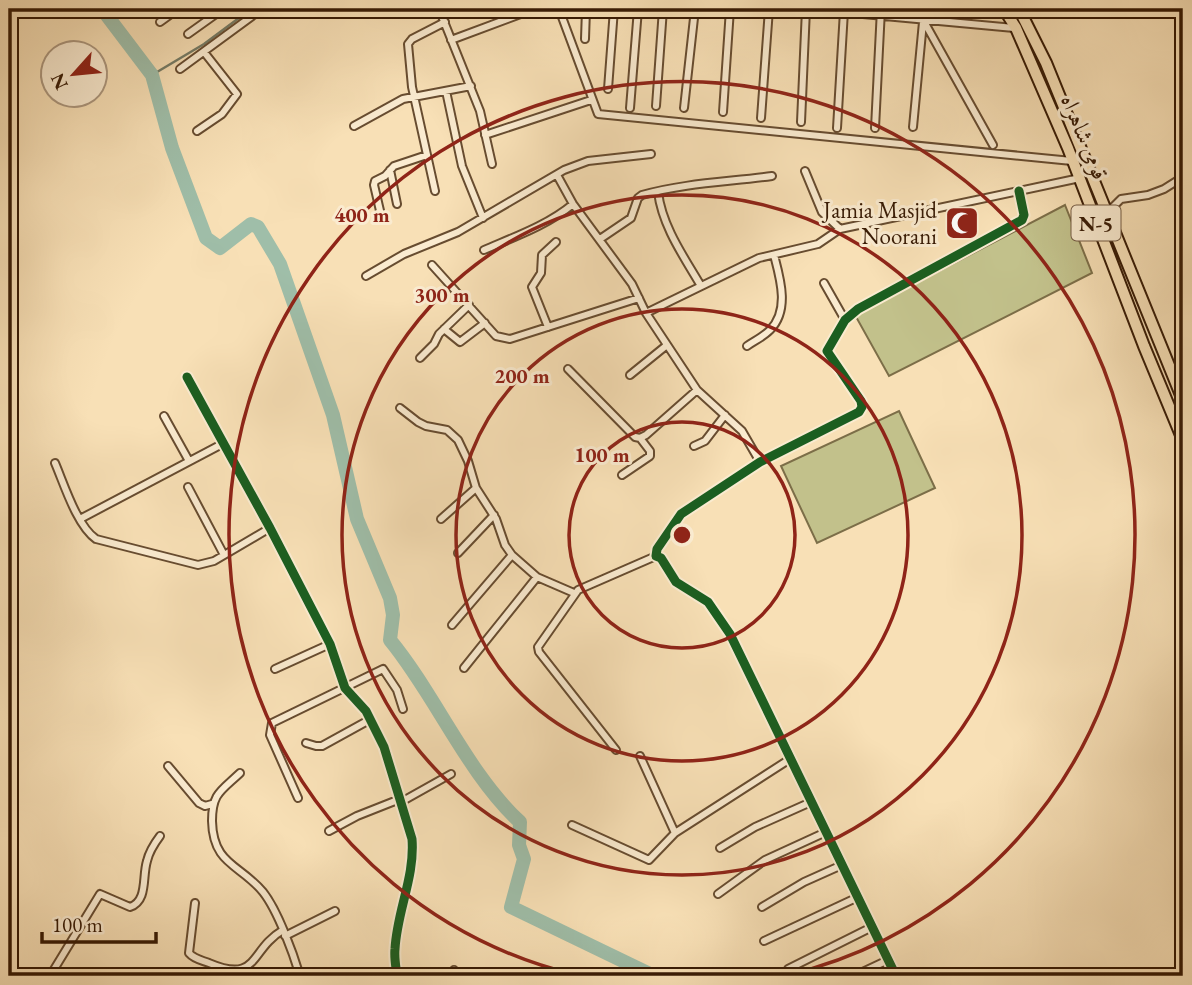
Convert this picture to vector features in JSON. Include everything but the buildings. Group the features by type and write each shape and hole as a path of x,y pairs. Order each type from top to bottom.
{"highway":[{"name":"قومی شاہراہ","path":"1004,9 1016,28 1073,161 1139,335 1183,440"},
{"name":"قومی شاہراہ","path":"1019,9 1046,63 1183,400"}],"street":[{"path":"160,22 178,9"},
{"path":"188,34 223,9"},
{"path":"180,69 259,12 259,9"},
{"path":"439,9 471,86 492,164"},
{"path":"451,40 534,9"},
{"path":"559,9 595,112 601,115 1073,161"},
{"path":"585,39 586,9"},
{"path":"608,89 614,9"},
{"path":"630,108 638,9"},
{"path":"656,106 663,9"},
{"path":"684,108 695,9"},
{"path":"723,112 730,9"},
{"path":"761,118 769,9"},
{"path":"801,122 807,9 881,13 924,20 1016,28"},
{"path":"917,9 992,145"},
{"path":"837,128 844,11"},
{"path":"875,128 881,13"},
{"path":"913,127 924,20"},
{"path":"435,191 414,97 408,44 412,38 445,22"},
{"path":"197,131 222,114 237,94 204,52"},
{"path":"354,126 396,102 471,86"},
{"path":"446,91 462,166 483,218"},
{"path":"485,135 591,100"},
{"path":"366,276 404,254 458,232 556,175 588,161 651,154"},
{"path":"381,215 374,183 386,176 394,166 427,155"},
{"path":"390,170 397,204"},
{"path":"805,171 822,212 839,229"},
{"path":"556,175 573,204 632,284 646,313 697,390 742,431 760,462"},
{"path":"600,239 631,218 638,198 713,181 772,176"},
{"path":"1106,214 1121,199 1156,192 1183,177"},
{"path":"646,313 759,258 818,244 839,229 1080,178"},
{"path":"656,556 656,549 681,514 760,462 849,417 862,407 861,401 827,351 845,320 858,309 1022,220 1024,215 1018,191"},
{"path":"658,192 669,229 701,286"},
{"path":"484,250 543,223 573,204"},
{"path":"548,327 532,287 541,273 542,256 556,242"},
{"path":"747,346 771,330 782,305 782,284 774,255"},
{"path":"432,265 496,336 503,339 639,298"},
{"path":"824,283 845,320"},
{"path":"420,358 469,305"},
{"path":"444,329 460,342 485,323"},
{"path":"630,375 667,345"},
{"path":"568,369 635,437 640,438 650,451 650,456 622,475"},
{"path":"187,377 330,644 345,688 371,719 384,747 412,839 411,869 395,944 397,976"},
{"path":"640,438 697,390"},
{"path":"400,408 426,426 452,433 468,461 476,488 494,515 505,545 512,555 537,577 574,593"},
{"path":"694,446 705,441 725,415"},
{"path":"164,416 189,461"},
{"path":"80,519 223,443"},
{"path":"54,463 80,519 87,531 96,538 192,565 207,564 270,528"},
{"path":"188,487 224,555"},
{"path":"441,519 476,488"},
{"path":"458,553 494,515"},
{"path":"452,625 512,555"},
{"path":"616,750 538,650 574,593 656,556 661,558 676,582 708,601 730,634 895,976"},
{"path":"464,668 537,577"},
{"path":"275,669 330,644"},
{"path":"298,798 270,735 272,723 383,669 397,690 403,709"},
{"path":"306,743 322,746 371,719"},
{"path":"640,756 675,833"},
{"path":"572,825 649,860 675,833 790,759"},
{"path":"169,766 199,803 205,806 212,804"},
{"path":"240,773 215,797 212,804 212,837 216,848 262,892 284,933 300,976"},
{"path":"329,831 452,774"},
{"path":"720,848 755,827 811,802"},
{"path":"718,894 765,860 825,832"},
{"path":"50,976 100,894 130,907 136,905 141,898 147,859 160,836"},
{"path":"762,907 842,865"},
{"path":"764,941 856,898"},
{"path":"195,903 188,953 193,958 232,971 250,964 271,938 335,911"},
{"path":"788,969 872,927"},
{"path":"854,976 888,960"},
{"path":"448,976 454,970"}],"shaded area":[{"path":"1065,205 1092,273 889,376 855,315"},
{"path":"899,411 935,488 817,543 781,466"}],"waterway":[{"path":"102,9 152,75 172,148 206,238 220,248 251,224 258,227 280,264 333,415 357,519 390,598 393,615 390,640 484,781 520,822 519,845 524,859 511,907 654,976"},
{"path":"152,75 204,44 251,9"},
{"path":"689,976 717,976"}],"cycle path":[{"path":"896,976 730,634 708,602 676,582 661,558 656,556 657,549 681,514 760,462 859,412 861,401 827,351 845,320 858,309 1022,220 1024,215 1019,191"},
{"path":"187,377 330,644 345,688 366,711 384,747 412,839 411,867 396,935 397,976"}],"place":[{"name":"Jamia Masjid Noorani","path":"962,223"}]}
